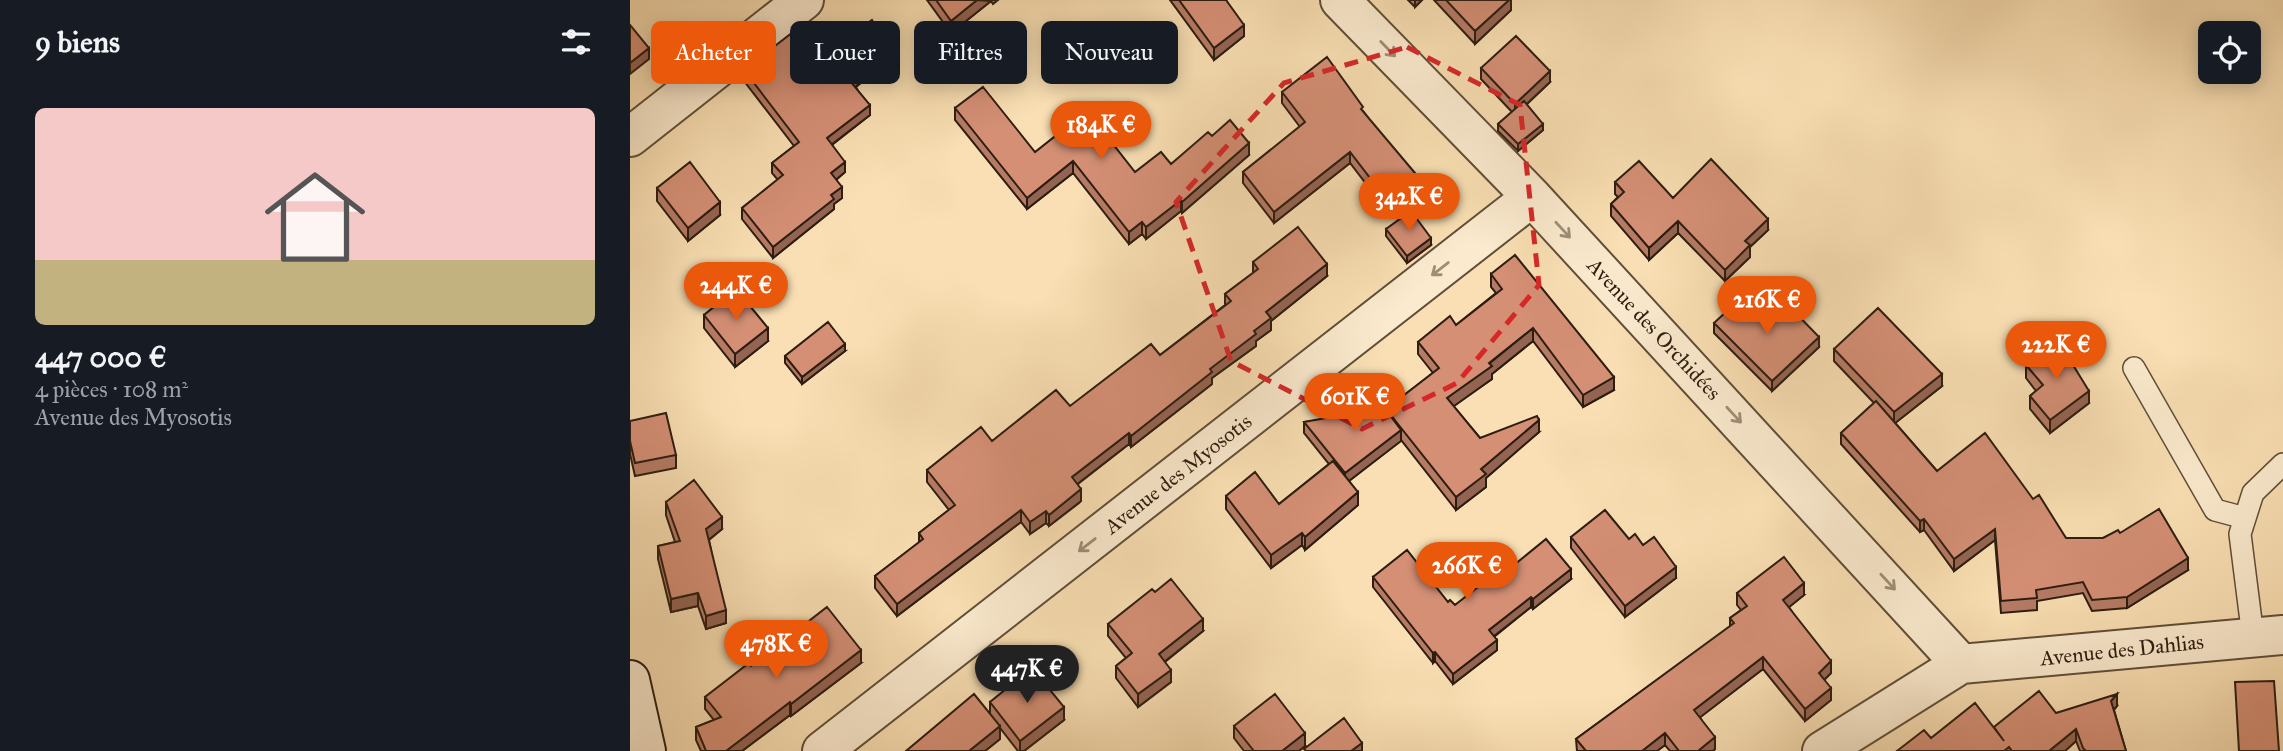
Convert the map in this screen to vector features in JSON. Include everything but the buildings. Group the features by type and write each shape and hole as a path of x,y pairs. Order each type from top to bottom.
{"street":[{"path":"630,137 804,0"},
{"name":"Avenue des Orchidées","path":"1340,0 1532,197 1961,664"},
{"name":"Avenue des Myosotis","path":"822,751 1532,197"},
{"name":"Avenue des Dahlias","path":"1961,664 2268,636"},
{"path":"1822,751 1961,664"},
{"path":"630,680 646,751"}],"lane":[{"path":"2134,368 2215,510 2245,518"},
{"path":"2268,636 2240,534 2253,493 2283,464"}],"highlighted area":[{"path":"1407,47 1520,105 1539,285 1457,383 1362,429 1231,361 1176,202 1284,83"}]}
